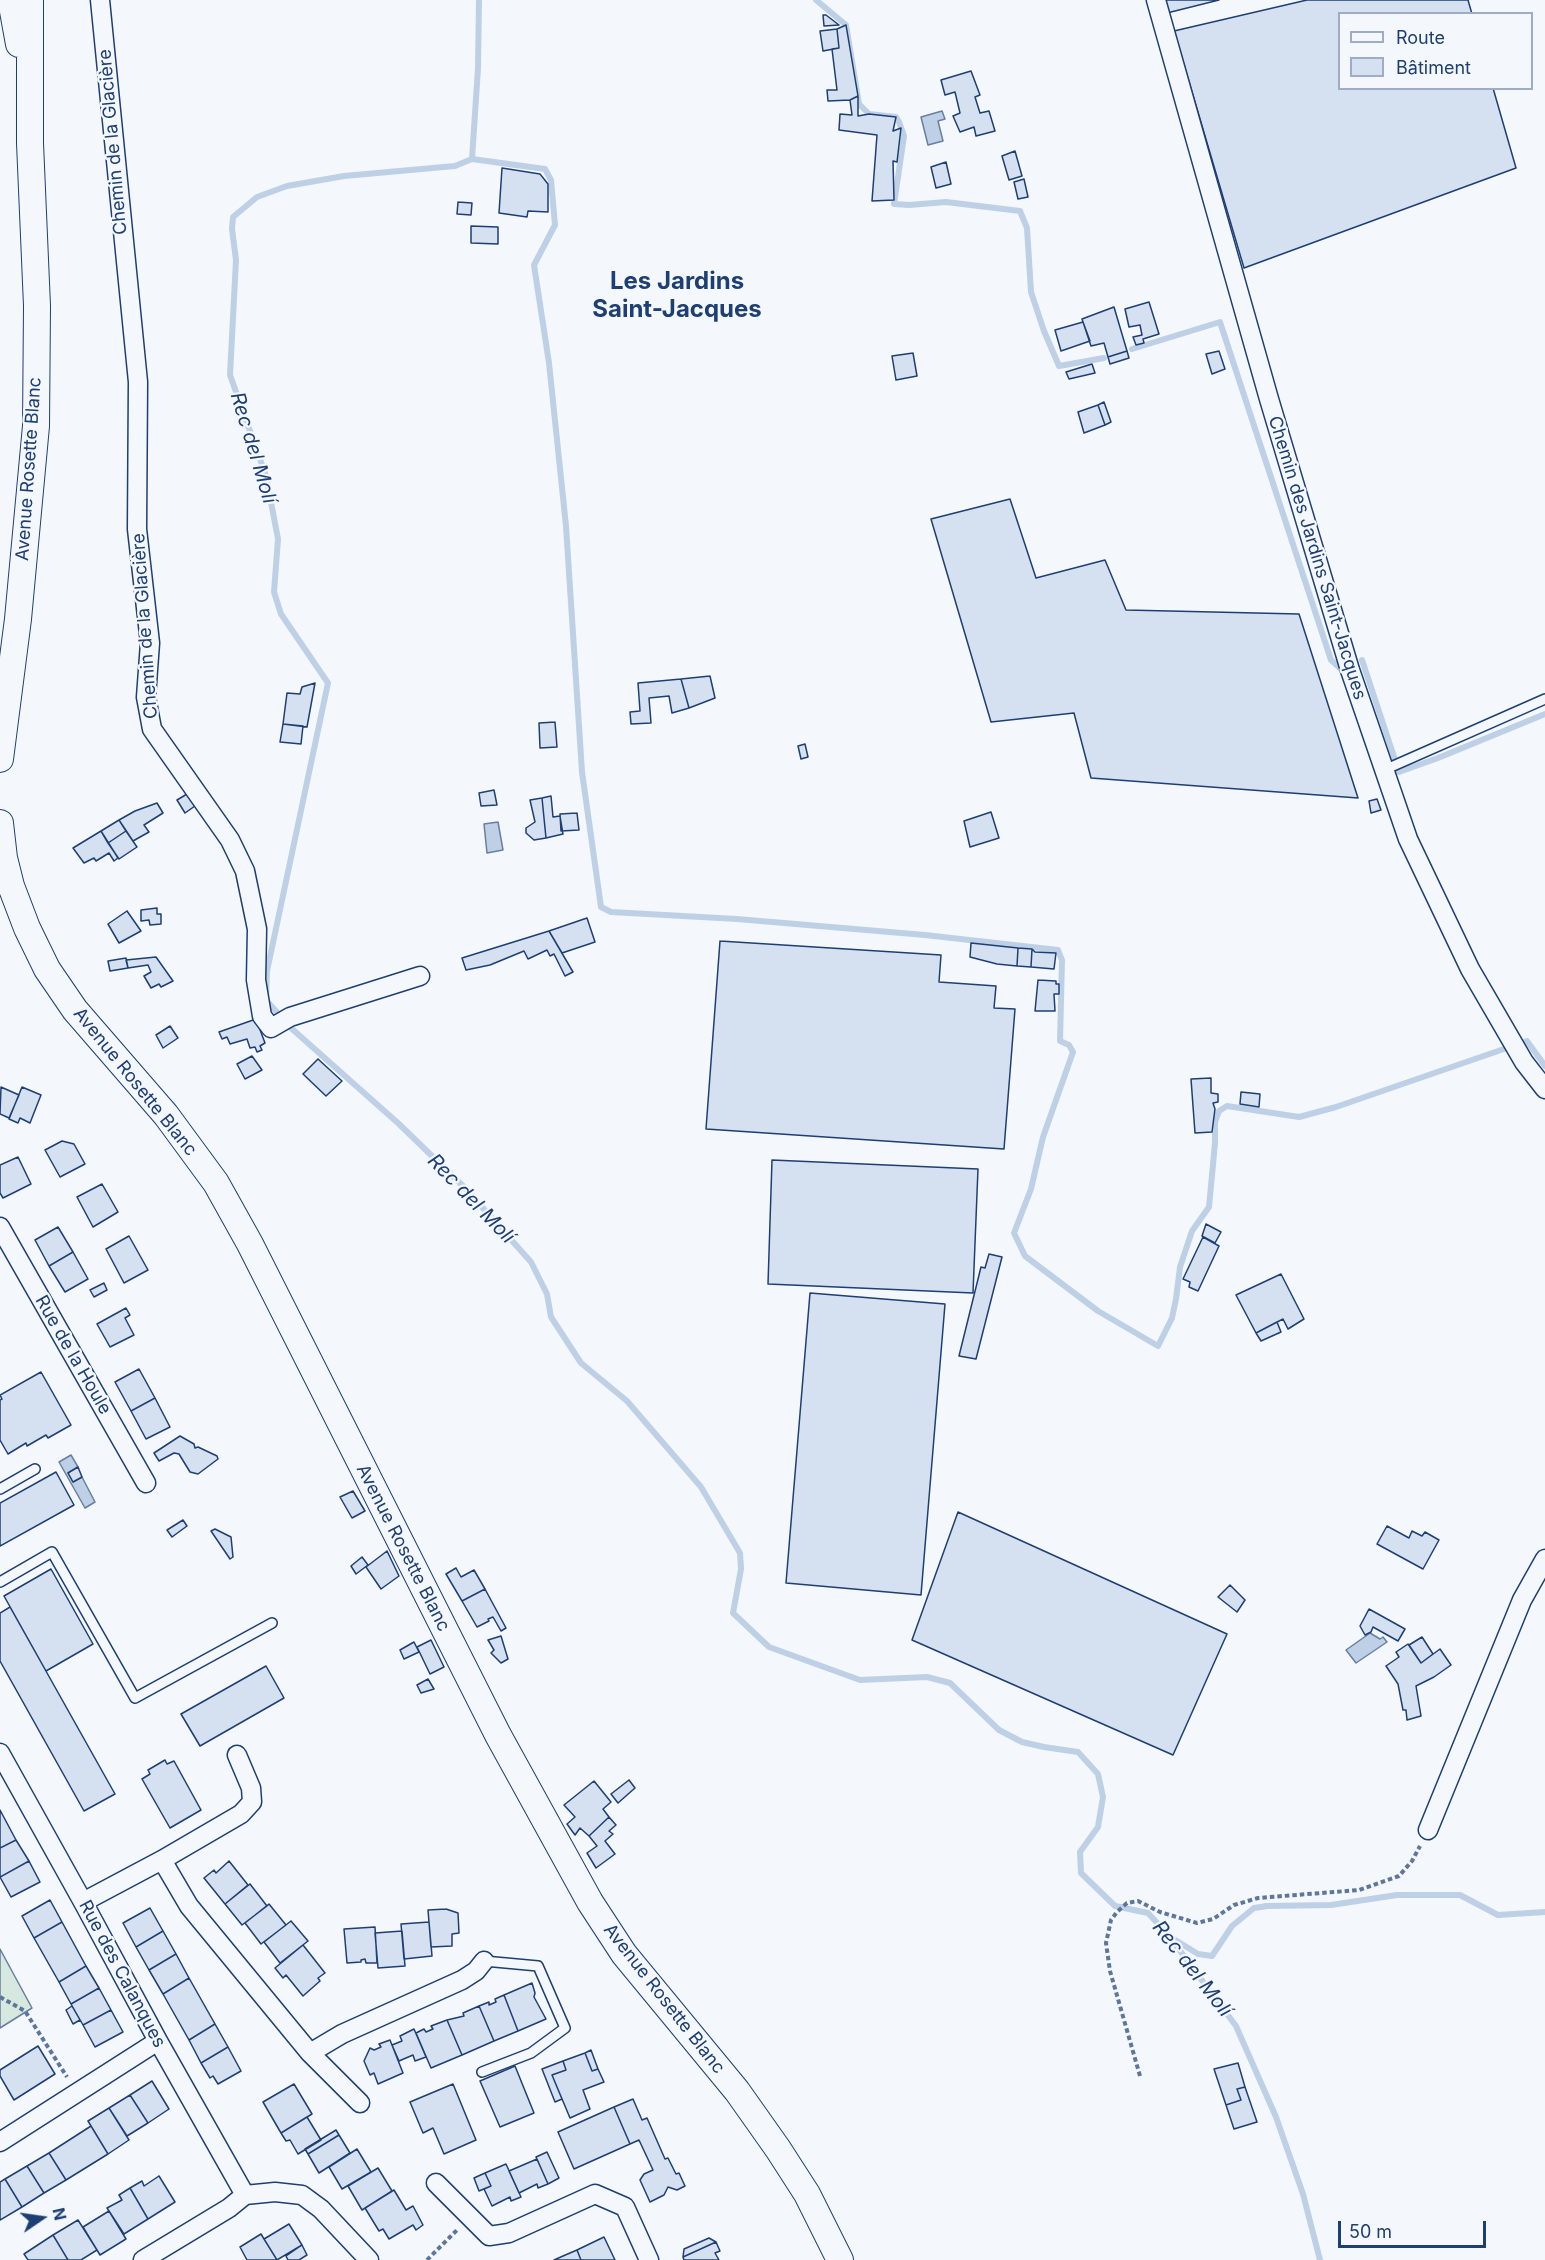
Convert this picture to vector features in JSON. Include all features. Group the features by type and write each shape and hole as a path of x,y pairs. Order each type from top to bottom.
{"main road":[{"path":"11,0 20,47 30,143"},
{"path":"30,0 30,143"},
{"name":"Avenue Rosette Blanc","path":"0,759 18,619 36,426 37,306 30,143"},
{"name":"Avenue Rosette Blanc","path":"0,823 4,858 11,886 27,928 47,969 75,1010 166,1114 216,1183 250,1244 498,1735 590,1902 624,1954 737,2091 778,2149 807,2194 840,2260"}],"street":[{"name":"Chemin de la Glacière","path":"100,0 138,382 137,529 150,644 146,697 152,729 230,840 245,871 257,930 256,980 262,1016 271,1028 285,1020 420,976"},
{"name":"Chemin des Jardins Saint-Jacques","path":"1156,0 1272,410 1350,670 1389,768 1408,839 1470,969 1524,1062 1545,1089"},
{"name":"Rue de la Houle","path":"0,1227 146,1483"},
{"path":"1428,1830 1522,1600 1545,1559"},
{"name":"Rue des Calanques","path":"0,1753 245,2195"},
{"path":"83,1902 241,1814 252,1802 251,1788 237,1755"},
{"path":"162,1860 189,1906 310,2053 360,2103"},
{"path":"310,2053 342,2034 462,1980 476,1971 484,1961"},
{"path":"0,2142 158,2041"},
{"path":"435,2183 465,2221 489,2236 509,2233 595,2194 625,2207 649,2260"},
{"path":"143,2260 229,2208 245,2195 275,2192 302,2195 321,2209 369,2260"}],"lane":[{"path":"1389,768 1545,699"},
{"path":"0,1489 35,1469"},
{"path":"0,1582 52,1552 135,1698 272,1623"},
{"path":"482,2072 531,2053 565,2028 538,1966 484,1961"}],"path":[{"path":"1140,2076 1110,1971 1106,1943 1111,1920 1117,1912 1127,1904 1138,1901 1160,1912 1197,1923 1213,1919 1234,1905 1258,1898 1359,1890 1399,1876 1412,1861 1428,1830"},
{"path":"0,1996 26,2011 77,2093"},
{"path":"427,2260 465,2221"}],"shaded area":[{"path":"0,1949 32,2008 0,2028"}],"water":[{"path":"942,111 945,119 938,121 943,141 928,145 921,117"},
{"path":"498,822 503,850 487,853 484,824"},
{"path":"71,1455 78,1467 68,1473 73,1482 82,1477 95,1502 85,1508 59,1462"},
{"path":"1370,1633 1380,1639 1383,1637 1387,1642 1356,1663 1346,1650"}],"building":[{"path":"1164,0 1219,0 1167,13"},
{"path":"1307,0 1468,0 1471,12 1338,12 1338,90 1494,90 1516,168 1244,268 1174,31"},
{"path":"823,15 826,15 839,25 824,26"},
{"path":"846,25 858,96 850,100 828,101 827,90 837,90 832,49 839,48 837,29"},
{"path":"837,29 839,48 823,51 820,31"},
{"path":"971,71 980,95 975,97 980,113 989,111 995,131 976,136 974,127 960,132 953,116 960,113 955,92 945,95 941,80"},
{"path":"858,96 858,116 869,114 896,117 893,131 901,128 897,162 893,161 894,200 872,201 877,135 839,130 840,114 852,115 850,100"},
{"path":"1015,151 1022,176 1009,180 1002,156"},
{"path":"946,162 951,184 936,188 931,167"},
{"path":"502,168 540,174 548,184 548,212 528,211 527,217 499,213"},
{"path":"1024,179 1028,197 1018,199 1014,182"},
{"path":"458,202 472,203 471,215 457,214"},
{"path":"471,226 498,227 498,244 471,243"},
{"path":"1149,302 1159,334 1143,339 1144,343 1136,345 1133,337 1142,335 1140,325 1129,327 1125,309"},
{"path":"1114,307 1127,351 1108,357 1104,343 1091,346 1082,319"},
{"path":"1083,322 1090,341 1061,351 1055,330"},
{"path":"1127,351 1129,358 1110,364 1108,357"},
{"path":"1219,351 1225,369 1212,374 1206,354"},
{"path":"913,353 917,376 896,380 892,356"},
{"path":"1092,364 1095,373 1069,379 1066,372"},
{"path":"1104,402 1111,422 1105,425 1098,405"},
{"path":"1098,405 1105,425 1084,433 1078,412"},
{"path":"1010,499 1036,578 1105,560 1126,610 1299,614 1358,798 1091,778 1074,713 991,722 931,519"},
{"path":"710,676 715,698 689,708 681,679"},
{"path":"681,679 689,708 672,713 669,696 649,698 651,723 631,724 630,712 640,711 638,683"},
{"path":"315,683 307,727 283,724 287,693 300,694 302,687"},
{"path":"555,722 557,747 540,748 539,723"},
{"path":"283,724 303,726 301,744 280,742"},
{"path":"805,744 808,757 801,759 798,746"},
{"path":"494,790 497,805 481,806 479,793"},
{"path":"187,794 195,806 185,813 177,800"},
{"path":"551,796 553,817 560,816 563,834 546,838 542,798"},
{"path":"542,798 546,838 534,840 526,833 526,828 535,822 530,800"},
{"path":"1377,799 1381,810 1371,813 1369,801"},
{"path":"157,803 163,813 144,825 149,832 133,841 119,820"},
{"path":"991,812 999,838 970,847 964,821"},
{"path":"577,813 579,830 561,831 560,814"},
{"path":"119,820 126,831 108,843 101,831"},
{"path":"101,831 118,858 114,861 109,853 96,861 94,858 84,863 73,848"},
{"path":"126,831 137,847 119,859 108,843"},
{"path":"157,908 157,914 161,914 161,924 150,925 149,920 141,921 141,910"},
{"path":"127,911 141,931 119,943 108,924"},
{"path":"587,918 595,942 562,953 549,931"},
{"path":"549,931 573,972 565,976 554,954 550,956 547,950 528,959 524,951 490,965 466,970 462,958"},
{"path":"720,941 941,955 939,982 996,986 994,1008 1015,1009 1004,1149 706,1129"},
{"path":"971,943 1018,948 1017,966 970,957"},
{"path":"1018,948 1032,949 1031,967 1017,966"},
{"path":"1032,949 1035,952 1056,953 1054,969 1031,967"},
{"path":"156,957 173,981 161,987 159,984 151,988 144,976 151,972 148,965 128,968 126,960"},
{"path":"126,958 128,968 110,971 108,961"},
{"path":"1038,980 1056,981 1056,984 1059,984 1059,994 1054,994 1055,1011 1035,1011"},
{"path":"256,1019 265,1043 260,1046 262,1050 257,1052 255,1047 250,1048 247,1039 230,1044 227,1037 222,1039 219,1032"},
{"path":"170,1026 178,1038 163,1048 156,1035"},
{"path":"252,1056 262,1070 245,1079 237,1064"},
{"path":"318,1059 342,1081 326,1096 303,1074"},
{"path":"1211,1078 1211,1093 1218,1094 1218,1102 1213,1103 1215,1109 1212,1132 1195,1133 1191,1079"},
{"path":"1,1087 19,1095 9,1118 0,1114"},
{"path":"22,1087 41,1095 30,1123 20,1118 18,1123 9,1119"},
{"path":"1241,1092 1260,1094 1259,1107 1240,1104"},
{"path":"62,1141 74,1144 85,1164 60,1177 45,1150"},
{"path":"18,1157 31,1184 3,1198 0,1193 0,1165"},
{"path":"772,1160 978,1169 973,1293 768,1284"},
{"path":"102,1184 118,1212 93,1227 77,1197"},
{"path":"1206,1224 1221,1232 1215,1243 1202,1236"},
{"path":"58,1227 73,1252 49,1266 35,1240"},
{"path":"129,1236 148,1270 124,1283 106,1249"},
{"path":"1203,1237 1219,1246 1198,1291 1189,1287 1190,1282 1183,1279"},
{"path":"73,1252 88,1279 65,1292 49,1266"},
{"path":"989,1254 1002,1257 976,1359 959,1356 981,1267 985,1268"},
{"path":"1281,1274 1304,1319 1288,1329 1283,1319 1256,1333 1236,1295"},
{"path":"104,1283 107,1290 94,1297 90,1290"},
{"path":"810,1293 945,1304 921,1595 786,1583"},
{"path":"126,1308 130,1315 125,1318 134,1335 110,1347 97,1324"},
{"path":"1277,1322 1281,1332 1261,1341 1256,1333"},
{"path":"139,1369 155,1398 131,1411 115,1382"},
{"path":"41,1372 71,1425 48,1438 46,1435 27,1446 26,1443 8,1454 0,1440 0,1400 2,1399 0,1395"},
{"path":"155,1398 170,1427 146,1439 131,1411"},
{"path":"180,1436 194,1444 195,1448 198,1447 217,1456 218,1459 198,1474 190,1472 179,1454 174,1453 159,1461 154,1453"},
{"path":"78,1467 82,1477 73,1482 68,1473"},
{"path":"56,1472 74,1505 0,1546 0,1503"},
{"path":"353,1491 365,1511 352,1518 340,1497"},
{"path":"958,1512 1227,1634 1173,1755 912,1640"},
{"path":"183,1520 187,1526 172,1537 167,1530"},
{"path":"1387,1526 1409,1538 1412,1531 1422,1536 1425,1532 1439,1540 1423,1569 1377,1544"},
{"path":"215,1529 231,1537 233,1557 230,1559 211,1531"},
{"path":"387,1551 399,1576 381,1589 366,1567"},
{"path":"362,1557 368,1565 356,1574 351,1566"},
{"path":"456,1568 461,1577 474,1570 485,1589 462,1601 446,1574"},
{"path":"51,1569 93,1644 46,1671 4,1596"},
{"path":"1230,1585 1245,1600 1237,1612 1218,1597"},
{"path":"485,1589 506,1628 501,1631 493,1617 477,1627 462,1601"},
{"path":"10,1607 115,1794 84,1811 0,1661 0,1613"},
{"path":"1369,1609 1405,1629 1398,1641 1373,1627 1371,1632 1365,1635 1360,1626"},
{"path":"501,1636 508,1659 501,1663 491,1653 494,1650 488,1640"},
{"path":"1422,1637 1433,1654 1421,1663 1409,1645"},
{"path":"431,1640 444,1667 430,1674 417,1647"},
{"path":"414,1642 419,1652 404,1659 400,1650"},
{"path":"1408,1644 1421,1663 1440,1649 1451,1665 1416,1686 1421,1716 1407,1720 1398,1684 1386,1666 1399,1657 1396,1652"},
{"path":"266,1666 284,1698 200,1746 181,1714"},
{"path":"428,1679 434,1689 421,1693 417,1685"},
{"path":"165,1760 167,1764 174,1761 201,1810 170,1828 142,1779 150,1774 148,1770"},
{"path":"629,1780 635,1788 618,1803 611,1794"},
{"path":"594,1781 611,1802 603,1809 609,1817 589,1836 580,1828 575,1835 567,1824 575,1817 564,1805"},
{"path":"0,1810 16,1840 0,1848"},
{"path":"609,1817 616,1825 609,1831 613,1834 605,1841 615,1854 596,1868 587,1853 597,1846 589,1836"},
{"path":"16,1840 29,1861 0,1877 0,1848"},
{"path":"29,1861 40,1882 11,1897 0,1877"},
{"path":"229,1861 248,1885 225,1904 204,1878 214,1870 216,1873"},
{"path":"250,1884 267,1906 242,1925 225,1904"},
{"path":"50,1900 62,1922 34,1938 22,1916"},
{"path":"269,1904 286,1925 261,1944 245,1923"},
{"path":"150,1908 163,1931 136,1947 123,1923"},
{"path":"446,1909 458,1913 459,1933 452,1934 452,1946 431,1947 428,1910"},
{"path":"291,1921 308,1941 280,1963 264,1942"},
{"path":"62,1922 86,1966 59,1982 34,1938"},
{"path":"429,1922 432,1956 404,1959 401,1924"},
{"path":"375,1927 377,1963 366,1963 365,1959 361,1962 347,1963 344,1929"},
{"path":"163,1931 176,1954 149,1970 136,1947"},
{"path":"402,1931 405,1966 378,1968 375,1933"},
{"path":"303,1945 325,1973 318,1978 320,1981 303,1996 286,1975 283,1978 275,1968"},
{"path":"176,1954 189,1978 163,1994 149,1970"},
{"path":"86,1966 99,1988 71,2004 59,1982"},
{"path":"189,1978 215,2024 189,2040 163,1994"},
{"path":"532,1983 534,1997 546,2019 518,2031 504,1995"},
{"path":"99,1988 111,2010 83,2025 71,2004"},
{"path":"504,1995 518,2031 494,2041 479,2006 496,2002 495,1999"},
{"path":"72,2006 80,2020 73,2024 66,2010"},
{"path":"479,2006 494,2041 462,2055 447,2020 464,2016 463,2013"},
{"path":"111,2010 123,2032 95,2047 83,2025"},
{"path":"447,2020 462,2055 431,2068 416,2033 424,2029 426,2032 433,2029 431,2026"},
{"path":"215,2024 228,2047 201,2063 189,2040"},
{"path":"414,2029 426,2057 415,2061 413,2055 399,2061 392,2045 402,2041 400,2036"},
{"path":"390,2040 403,2073 378,2084 374,2073 370,2075 364,2061 370,2048 374,2050 381,2047 379,2044"},
{"path":"38,2046 55,2074 14,2100 0,2076 0,2070"},
{"path":"228,2047 241,2071 218,2084 213,2076 210,2078 201,2063"},
{"path":"591,2050 598,2069 592,2071 585,2053"},
{"path":"585,2053 592,2071 598,2069 604,2082 583,2090 590,2109 570,2118 552,2075 566,2070 563,2061"},
{"path":"563,2061 566,2070 552,2075 562,2099 555,2102 542,2069"},
{"path":"1238,2063 1245,2087 1237,2089 1241,2100 1226,2105 1214,2069"},
{"path":"515,2066 534,2113 500,2127 480,2081"},
{"path":"152,2081 169,2109 148,2123 130,2095"},
{"path":"294,2084 312,2114 281,2133 263,2102"},
{"path":"453,2084 476,2140 444,2154 433,2128 423,2133 410,2102"},
{"path":"1245,2087 1257,2122 1234,2129 1226,2105 1241,2100 1237,2089"},
{"path":"130,2095 148,2123 127,2136 109,2108"},
{"path":"633,2099 642,2120 647,2118 665,2159 668,2158 685,2186 677,2190 668,2187 664,2195 650,2202 640,2180 644,2174 653,2170 639,2140 630,2144 614,2107"},
{"path":"614,2107 630,2144 574,2169 558,2132"},
{"path":"109,2108 129,2140 108,2154 88,2121"},
{"path":"307,2117 321,2140 298,2154 290,2140 286,2141 281,2133"},
{"path":"91,2126 108,2154 66,2180 49,2153"},
{"path":"336,2130 339,2135 308,2154 305,2149"},
{"path":"339,2135 350,2153 319,2173 308,2154"},
{"path":"357,2149 371,2172 342,2189 329,2167"},
{"path":"547,2152 559,2178 548,2184 536,2157"},
{"path":"49,2153 66,2180 44,2193 27,2166"},
{"path":"537,2159 548,2184 538,2188 537,2184 519,2193 509,2171"},
{"path":"506,2164 521,2197 511,2201 510,2197 492,2206 484,2189 491,2186 485,2173"},
{"path":"27,2166 44,2193 22,2207 5,2179"},
{"path":"378,2168 392,2191 362,2210 348,2186"},
{"path":"485,2173 491,2186 479,2191 474,2178"},
{"path":"159,2176 175,2202 148,2219 130,2188 142,2181 144,2186"},
{"path":"5,2179 22,2207 0,2220 0,2182"},
{"path":"130,2188 148,2219 124,2234 107,2208 122,2200 119,2195"},
{"path":"394,2190 406,2210 413,2206 423,2225 416,2230 413,2225 389,2239 383,2229 379,2231 365,2208"},
{"path":"109,2211 126,2239 100,2255 83,2227"},
{"path":"78,2220 97,2250 81,2260 68,2260 53,2235"},
{"path":"289,2224 302,2245 277,2260 264,2239"},
{"path":"261,2234 277,2260 247,2260 240,2247"},
{"path":"53,2235 68,2260 28,2260 24,2254"},
{"path":"604,2237 615,2260 581,2260 577,2250"},
{"path":"709,2238 716,2242 683,2257 684,2249"},
{"path":"716,2242 720,2251 715,2253 719,2260 684,2260 683,2257"},
{"path":"302,2245 307,2255 299,2260 288,2260 286,2256"},
{"path":"577,2250 581,2260 554,2260 563,2256"}],"waterway":[{"name":"Rec del Molí","path":"479,0 478,68 472,159 455,166 344,176 287,186 257,197 233,217 232,229 236,260 230,375 266,476 278,539 274,592 281,614 328,683 267,971 266,1000 291,1028 399,1124 465,1188 531,1262 547,1294 551,1317 581,1363 627,1401 701,1487 740,1553 741,1569 733,1613 769,1647 860,1680 927,1677 950,1683 999,1730 1022,1742 1078,1752 1098,1774 1103,1797 1098,1827 1080,1852 1081,1873 1115,1906 1148,1913 1169,1936 1236,2026 1276,2117 1303,2194 1320,2260"},
{"path":"816,0 846,25 859,104 869,114 896,117 899,122 904,136 894,204 946,202 1020,211 1027,228 1031,292 1059,366 1104,358"},
{"path":"472,159 545,169 551,180 555,225 534,265 549,363 566,526 582,772 601,907 611,912 737,919 925,935 1058,950 1062,960 1060,1041 1069,1045 1073,1052 1043,1137 1031,1189 1014,1233 1025,1256 1098,1311 1158,1346 1172,1318 1180,1267 1192,1231 1209,1207 1215,1122 1219,1111 1227,1106 1299,1117 1336,1107 1527,1041 1545,1066"},
{"path":"1132,349 1220,322 1331,660 1342,670"},
{"path":"1362,660 1399,772 1545,714"},
{"path":"1172,1938 1198,1954 1212,1956 1232,1926 1254,1908 1331,1905 1397,1895 1460,1895 1498,1915 1545,1912"}],"district":[{"name":"Les Jardins Saint-Jacques","path":"677,296"}]}
